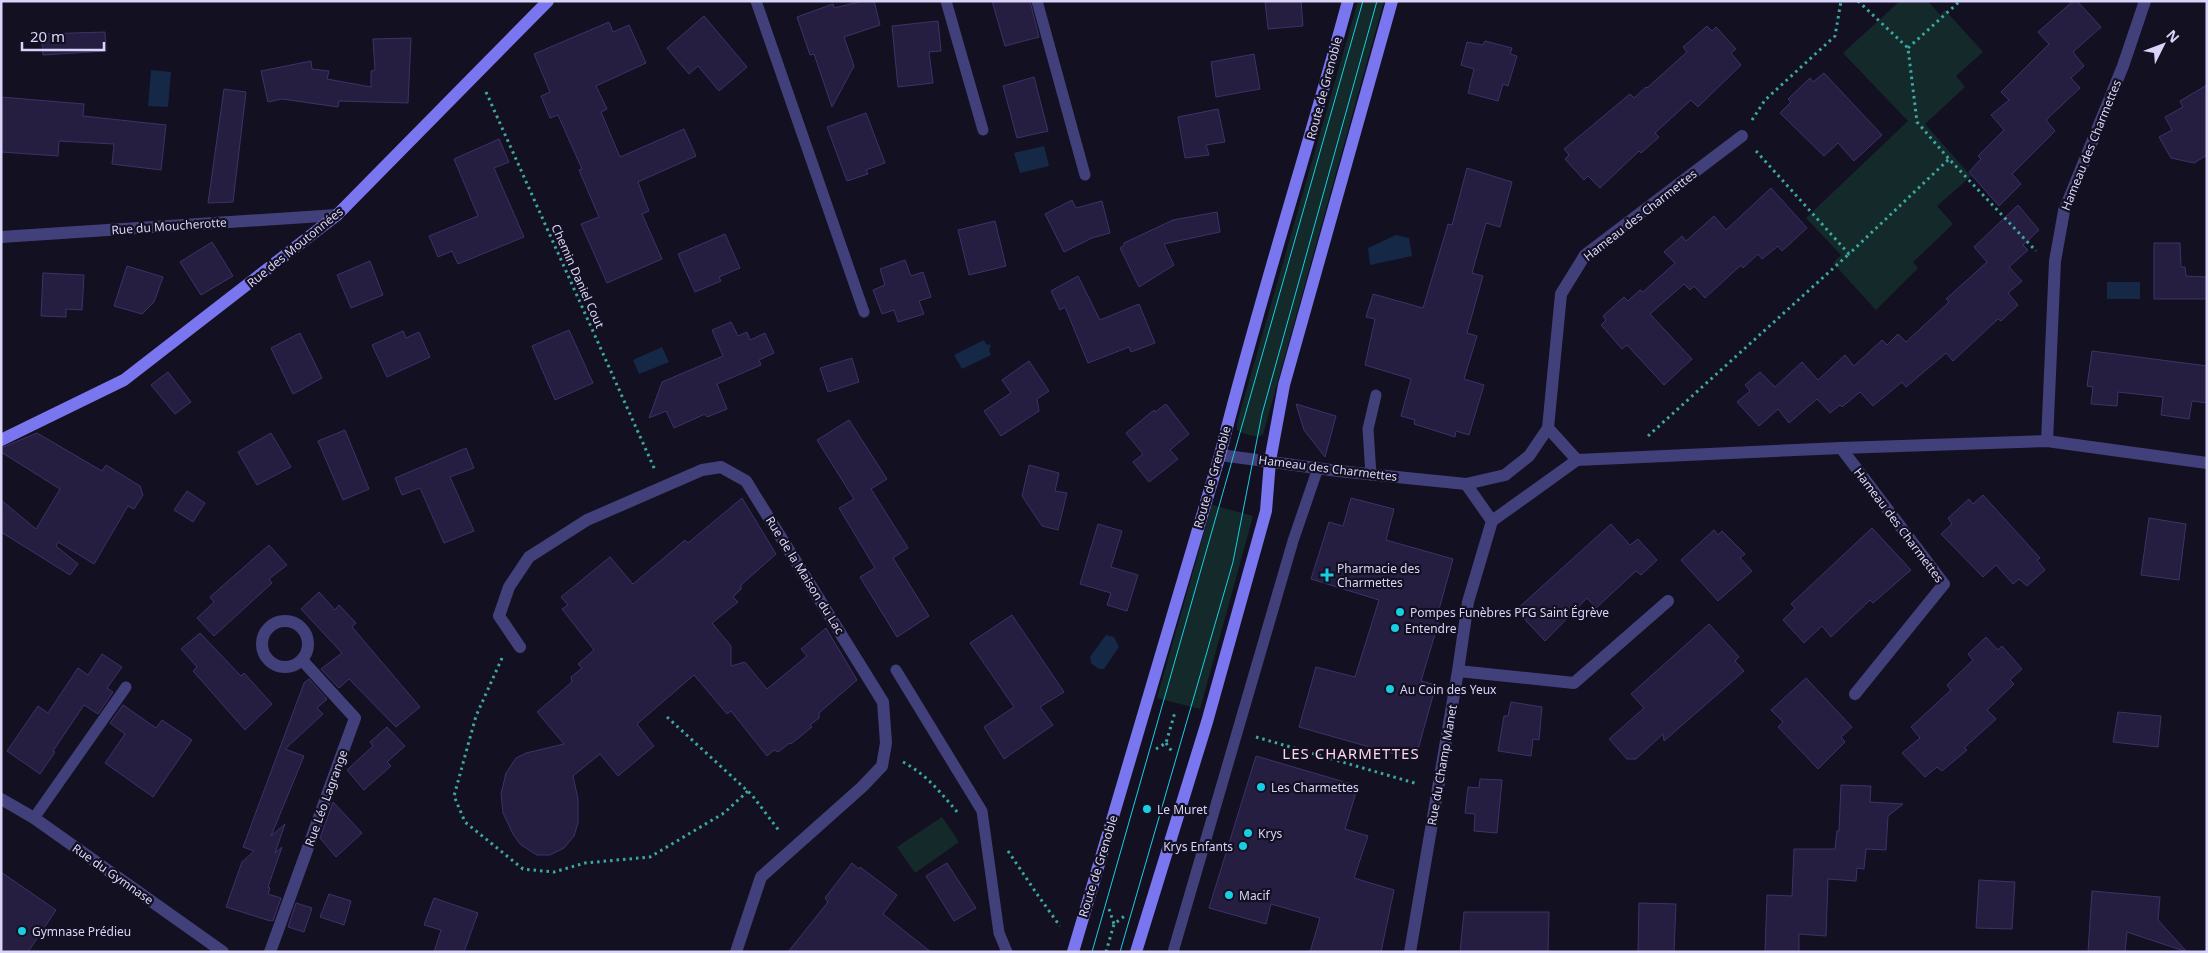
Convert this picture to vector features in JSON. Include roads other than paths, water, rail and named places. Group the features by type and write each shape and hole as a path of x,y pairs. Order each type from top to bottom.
{"main road":[{"name":"Rue des Moutonnées","path":"1,440 124,380 337,215 548,1"},
{"name":"Route de Grenoble","path":"1073,952 1220,455 1234,400 1315,124 1348,1"},
{"path":"1136,952 1207,722 1266,511 1270,461 1284,385 1392,1"}],"street":[{"name":"Hameau des Charmettes","path":"2047,441 2055,261 2064,211 2123,66 2145,1"},
{"name":"Hameau des Charmettes","path":"1220,455 1466,484 1505,475 1530,456 1548,428 1560,294 1585,255 1742,136"},
{"name":"Rue du Moucherotte","path":"1,237 337,215"},
{"path":"1466,484 1492,522 1577,460 1548,428"},
{"name":"Hameau des Charmettes","path":"1577,460 2047,441 2207,464"},
{"name":"Hameau des Charmettes","path":"1841,448 1944,584 1855,694"},
{"name":"Rue de la Maison du Lac","path":"520,647 499,616 509,587 529,557 588,520 702,470 721,467 746,481 882,702 886,743 882,766 862,787 761,877 736,952"},
{"name":"Rue du Champ Manet","path":"1410,952 1468,602 1492,522"},
{"path":"1458,671 1574,683 1668,602"},
{"name":"Rue Léo Lagrange","path":"270,952 355,718 302,660"},
{"name":"Rue du Gymnase","path":"1,798 34,818 223,952"}],"lane":[{"path":"756,1 864,312"},
{"path":"946,1 983,130"},
{"path":"1037,1 1085,175"},
{"path":"1371,474 1368,429 1376,395"},
{"path":"1173,952 1293,541 1318,468"},
{"path":"896,670 982,811 1000,933 1007,952"},
{"path":"34,818 126,687"}],"water":[{"path":"151,70 171,72 168,107 148,106"},
{"path":"1044,146 1049,166 1020,173 1014,153"},
{"path":"1396,235 1409,238 1412,256 1370,265 1368,248"},
{"path":"2107,282 2140,282 2140,299 2107,299"},
{"path":"984,340 986,344 991,345 989,350 991,355 962,369 954,355"},
{"path":"662,347 669,362 639,374 633,360"},
{"path":"1106,635 1114,637 1119,647 1104,669 1099,669 1091,663 1090,657"}],"tram line":[{"path":"1092,952 1363,1"},
{"path":"1120,952 1233,562 1262,414 1377,1"}],"place":[{"name":"Pharmacie des Charmettes","path":"1327,575"},
{"name":"Pompes Funèbres PFG Saint Égrève","path":"1400,612"},
{"name":"Entendre","path":"1395,628"},
{"name":"Au Coin des Yeux","path":"1390,689"},
{"name":"Les Charmettes","path":"1261,787"},
{"name":"Le Muret","path":"1147,809"},
{"name":"Krys","path":"1248,833"},
{"name":"Krys Enfants","path":"1243,846"},
{"name":"Macif","path":"1229,895"},
{"name":"Gymnase Prédieu","path":"22,931"}],"district":[{"name":"LES CHARMETTES","path":"1351,753"}]}
